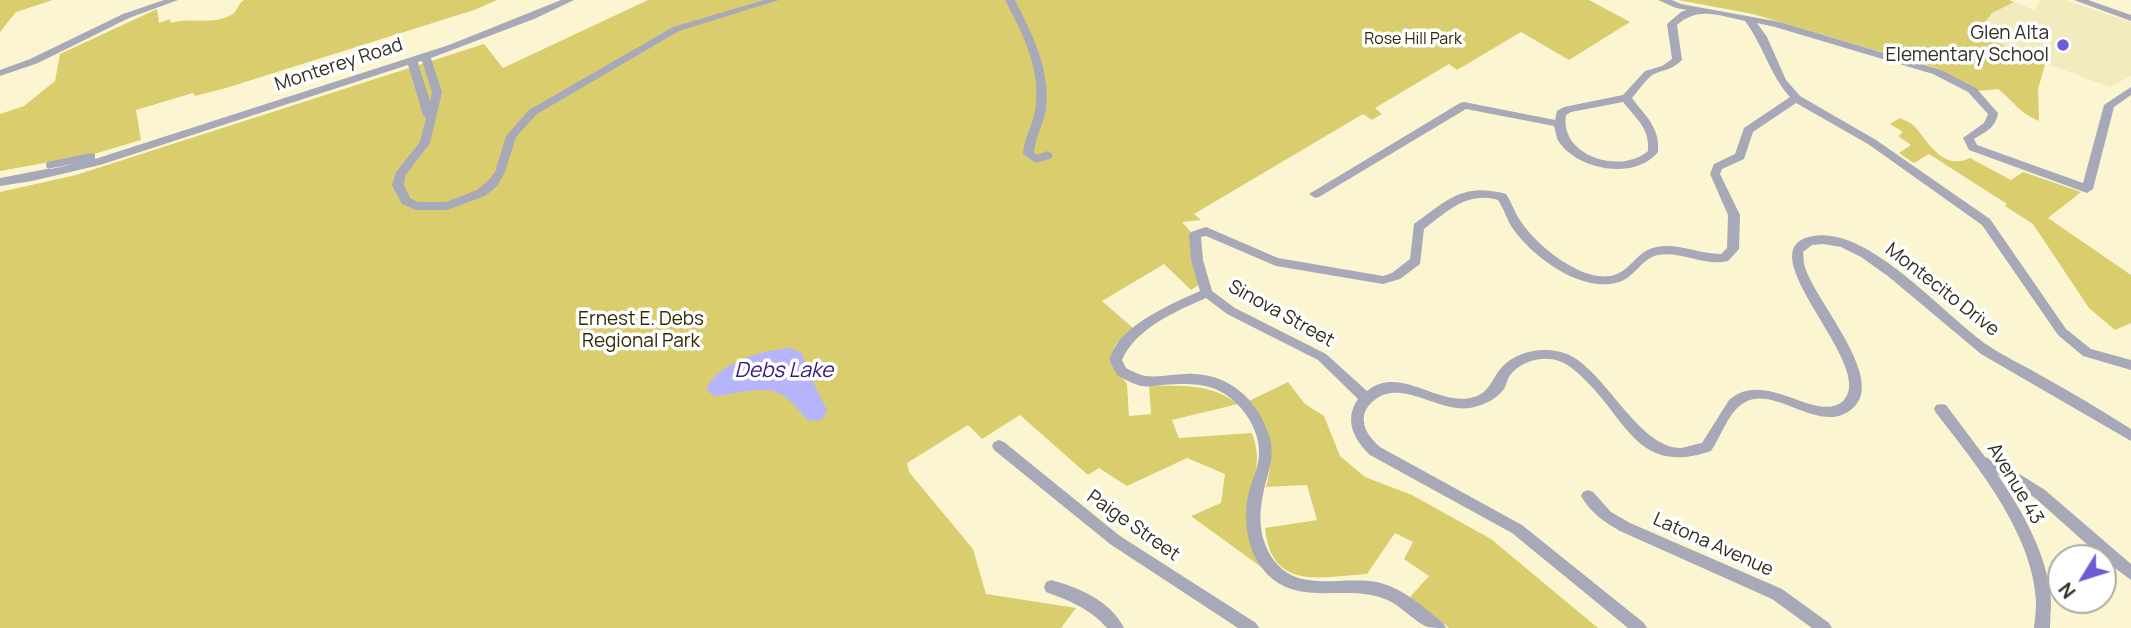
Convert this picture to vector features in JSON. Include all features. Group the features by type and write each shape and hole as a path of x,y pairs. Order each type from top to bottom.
{"street":[{"path":"0,73 34,61 126,16 173,0"},
{"name":"Monterey Road","path":"0,183 116,155 419,58 492,34 569,0"},
{"path":"419,58 437,92 425,143 400,175 400,194 416,206 430,208 466,201 493,183 511,136 533,112 676,29 774,0"},
{"path":"1010,0 1030,39 1041,78 1042,98 1028,155 1036,159 1048,155"},
{"path":"1663,0 1748,18 1916,65 1955,80 1972,90 1993,113 1993,121 1989,127 1968,138 1973,147 2087,188 2109,105 2131,90"},
{"path":"2079,0 2131,18"},
{"path":"1626,98 1653,136 1652,152 1645,160 1628,166 1592,161 1563,141 1559,134 1561,113 1568,109 1626,98 1649,73 1666,68 1677,60 1672,24 1684,14 1701,10"},
{"path":"1748,18 1762,37 1781,81 1796,98 1872,142 1986,222 2062,332 2087,353 2131,365"},
{"path":"419,58 413,71 425,97 428,115 425,143"},
{"path":"425,97 437,92"},
{"path":"1438,628 1406,602 1382,590 1369,587 1315,588 1299,585 1278,575 1263,560 1255,534 1255,499 1266,453 1255,417 1246,402 1224,385 1213,381 1156,382 1132,378 1116,363 1120,345 1151,321 1207,293 1195,250 1195,234 1199,232 1206,232 1276,262 1383,280 1406,270 1416,261 1418,227 1460,198 1480,190 1502,197 1520,229 1551,257 1577,274 1593,279 1618,278 1626,274 1641,258 1654,251 1724,258 1734,248 1734,215 1715,174 1718,167 1740,156 1748,130 1796,98"},
{"path":"1315,194 1464,105 1559,124"},
{"name":"Monterey Road","path":"0,174 41,168 74,158 116,155"},
{"name":"Montecito Drive","path":"1366,398 1374,390 1387,387 1426,393 1442,402 1470,403 1491,393 1500,385 1505,371 1522,360 1544,354 1575,363 1598,385 1637,434 1674,453 1706,447 1732,406 1745,397 1766,395 1814,410 1838,409 1854,397 1857,391 1856,379 1833,327 1798,270 1795,256 1800,245 1806,241 1826,239 1864,253 1983,349 2131,436"},
{"name":"Sinova Street","path":"1207,293 1231,311 1322,357 1366,398"},
{"path":"1366,398 1360,405 1357,424 1360,435 1374,451 1517,529 1639,628"},
{"name":"Avenue 43","path":"1941,409 1980,461 2020,525 2041,585 2042,628"},
{"name":"Paige Street","path":"999,446 1115,540 1251,628"},
{"path":"1980,461 1996,466 2037,492 2131,573"},
{"name":"Latona Avenue","path":"1588,496 1599,509 1625,527 1777,594 1824,628"},
{"path":"1051,587 1082,597 1107,616 1116,628"}],"shaded area":[{"name":"Glen Alta Elementary School","path":"1997,0 2009,0 2034,10 2040,0 2065,0 2131,22 2131,76 2110,87 1985,41 1965,10"}],"green space":[{"path":"0,0 53,0 16,12 0,32"},
{"path":"244,0 497,0 474,10 226,88 195,96 193,93 136,110 141,140 94,154 0,171 0,114 24,106 55,81 60,54 157,9 159,23 170,19 171,23 211,20 234,13"},
{"name":"Ernest E. Debs Regional Park","path":"648,0 1589,0 1630,22 1569,60 1521,32 1457,70 1449,64 1375,108 1382,114 1372,120 1363,114 1194,214 1201,220 1182,222 1191,232 1200,284 1191,290 1164,264 1102,301 1133,328 1115,345 1109,361 1127,384 1129,416 1151,414 1149,386 1206,389 1238,404 1172,420 1179,438 1252,433 1257,463 1250,497 1249,523 1261,567 1191,516 1221,503 1225,474 1187,458 1127,486 1099,468 1088,475 1020,415 982,439 968,425 907,463 909,472 973,549 986,594 1076,608 1061,628 0,628 0,192 76,175 484,44 503,68"},
{"path":"1678,0 2009,0 2014,2 1992,13 1980,29 1983,36 2045,65 2038,89 2039,121 2022,111 1998,89 1978,91 1939,69 1753,14"},
{"path":"1900,118 1914,126 1944,158 1960,161 1970,158 2011,180 2023,172 2081,192 2048,218 2131,275 2131,323 2115,330 2089,308 2033,224 2005,206 2007,204 1929,154 1914,163 1899,153 1911,145 1898,136 1903,132 1890,124"},
{"path":"1288,382 1305,404 1324,416 1340,456 1365,477 1412,495 1491,539 1598,628 1449,628 1410,597 1429,576 1404,559 1413,542 1395,533 1367,574 1316,577 1301,576 1288,571 1277,562 1269,548 1265,528 1317,520 1307,485 1266,487 1270,462 1268,443 1247,402"}],"water":[{"name":"Debs Lake","path":"790,348 802,353 807,370 827,410 822,420 809,421 790,401 773,392 754,390 715,396 706,390 721,372 742,359"}],"place":[{"name":"Glen Alta Elementary School","path":"2063,45"}],"park label":[{"name":"Rose Hill Park","path":"1413,40"}]}
